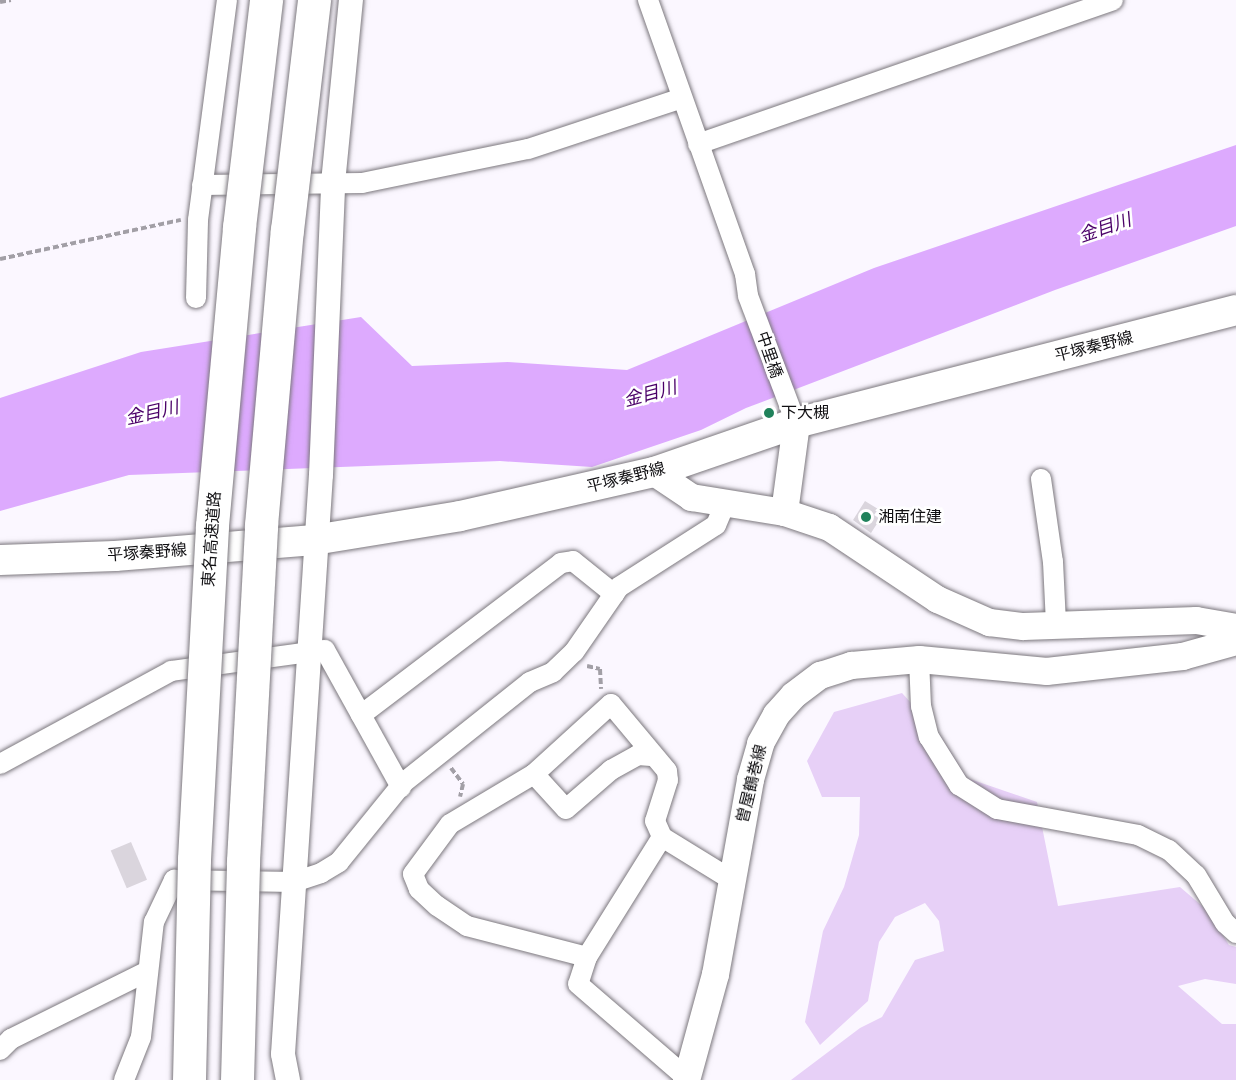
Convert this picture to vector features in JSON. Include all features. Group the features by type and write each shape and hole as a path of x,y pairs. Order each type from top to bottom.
{"highway":[{"name":"東名高速道路","path":"189,1080 194,859 212,525 239,227 266,0"},
{"path":"237,1080 243,861 261,525 287,230 314,0"}],"main road":[{"name":"平塚秦野線","path":"0,560 115,556 314,540 460,516 654,472 724,448 793,419 1236,310"},
{"path":"784,512 793,419"},
{"path":"654,472 691,497 784,512 829,527 960,612 989,622 1056,624 1196,620 1236,627"},
{"name":"曽屋鶴巻線","path":"686,1079 715,975 750,779 760,743 776,714 820,675 851,665 919,660 1046,671 1182,656 1236,641"}],"street":[{"path":"196,298 198,220 227,0"},
{"path":"288,1080 283,1054 306,651 321,475 333,183 351,0"},
{"name":"中里橋","path":"648,0 745,274 748,296 793,419"},
{"path":"698,144 1113,0"},
{"path":"202,185 362,183 528,149 682,98"},
{"path":"1041,479 1053,562 1056,624"},
{"path":"124,1080 141,1037 154,922 174,880 294,882 321,873 339,862 401,787 439,753 530,682 553,672 563,663 619,587 716,525 726,502"},
{"path":"361,715 561,563 573,561 614,594"},
{"path":"0,764 171,672 325,650 401,787"},
{"path":"919,660 921,706 929,737 959,784 996,809 1138,835 1169,850 1196,875 1225,923 1236,933"},
{"path":"587,957 466,926 419,890 413,874 450,824 534,774 611,704 651,756 660,761 668,780 655,821 662,837 732,880"},
{"path":"534,774 566,809 611,770 638,755 651,756"},
{"path":"662,837 587,957 578,984 686,1079"},
{"path":"0,1050 12,1039 148,971"}],"path":[{"path":"0,2 11,0"},
{"path":"0,259 181,220 198,220"},
{"path":"563,663 573,668 594,664 600,669 601,691 607,696"},
{"path":"439,753 463,784 450,824"}],"shaded area":[{"path":"902,693 940,735 967,778 1037,802 1058,906 1180,887 1208,911 1229,945 1236,947 1236,984 1205,979 1178,986 1222,1024 1236,1024 1236,1080 791,1080 860,1028 882,1017 915,960 944,951 939,921 925,903 895,917 879,942 868,1001 820,1045 805,1022 823,931 844,887 859,835 860,797 822,797 807,761 834,712"}],"water":[{"name":"金目川","path":"1236,145 1236,226 1055,290 746,408 701,430 592,467 500,461 129,475 0,511 0,398 141,352 361,317 412,366 508,362 627,370 874,268"}],"building":[{"name":"湘南住建","path":"865,501 878,509 874,515 880,519 871,533 853,520"},
{"path":"131,842 147,880 127,888 111,851"}],"place":[{"name":"下大槻","path":"769,413"},
{"name":"湘南住建","path":"866,517"}]}
